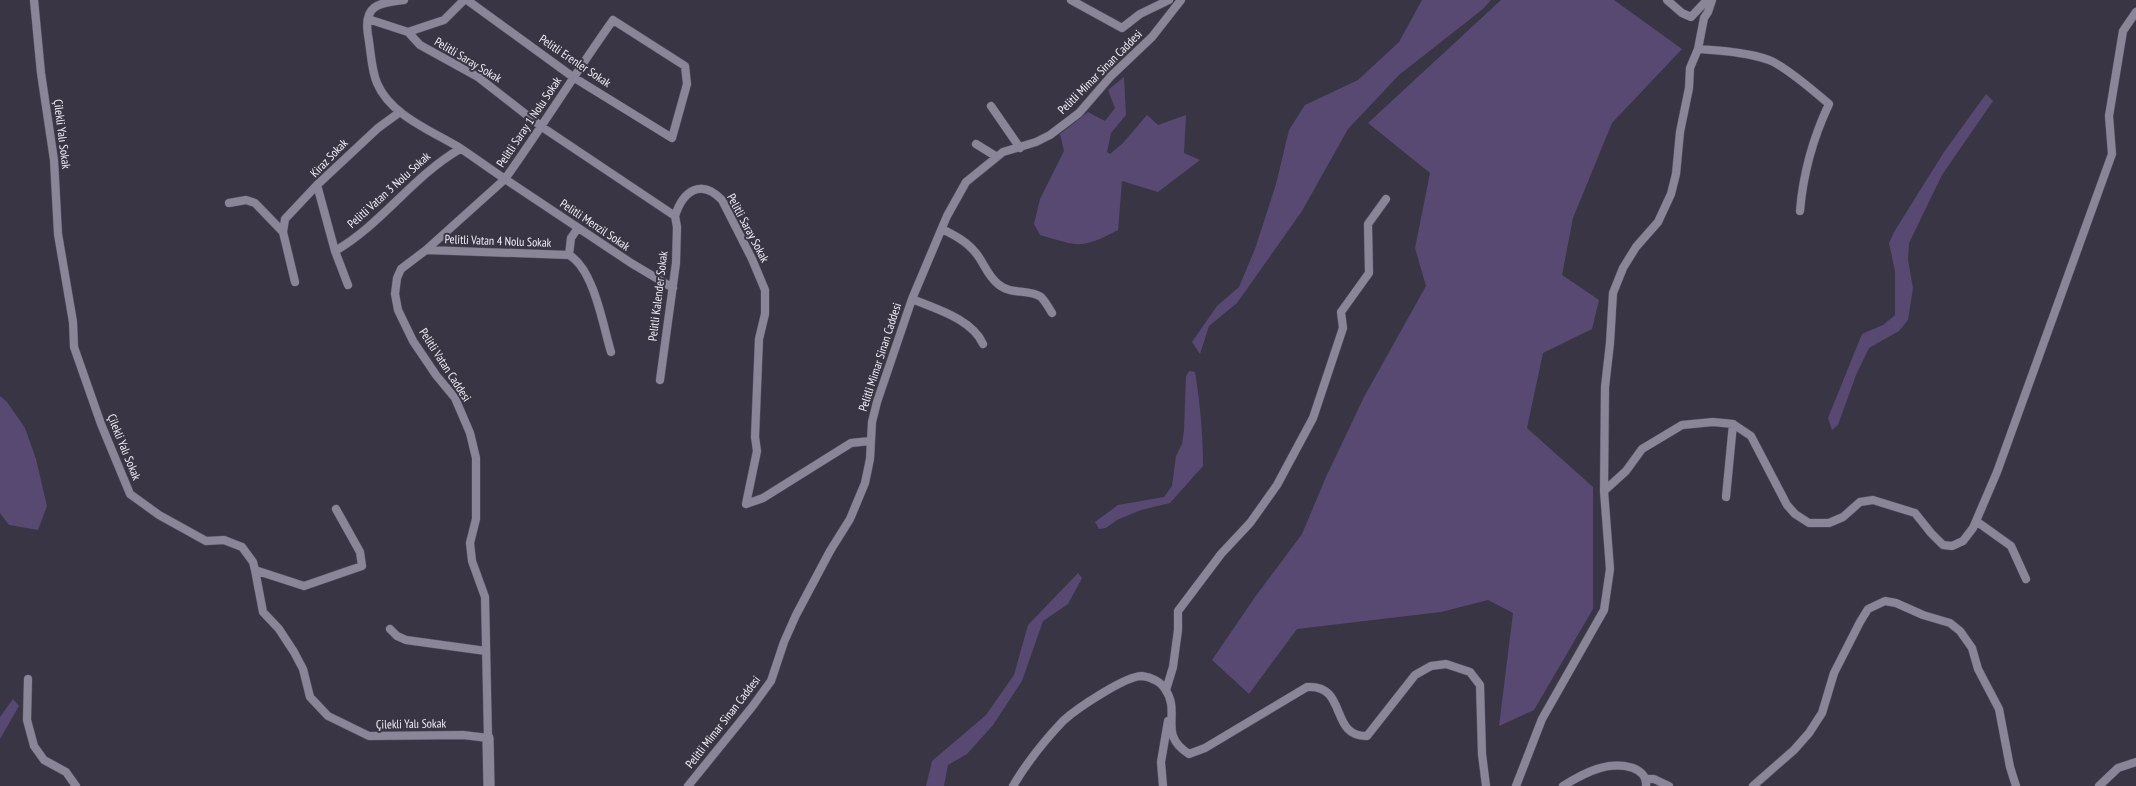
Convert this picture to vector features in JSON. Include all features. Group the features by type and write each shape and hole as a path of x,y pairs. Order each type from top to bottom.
{"street":[{"name":"Çilekli Yalı Sokak","path":"34,0 41,73 54,160 58,234 73,322 74,347 101,424 130,494 158,515 206,541 224,540 242,547 253,562 256,570 263,612 279,629 294,652 303,669 310,697 328,716 369,736 463,735 488,738"},
{"path":"404,0 382,2 373,9 368,19 368,31 377,83 386,98 400,112 505,179"},
{"path":"408,32 444,20 466,0"},
{"name":"Pelitli Erenler Sokak","path":"466,0 573,77 672,138"},
{"path":"1071,0 1122,28 1140,14 1169,0"},
{"name":"Pelitli Mimar Sinan Caddesi","path":"688,786 752,707 770,681 784,642 796,615 830,551 850,519 863,491 870,459 872,422 877,402 912,300 942,229 966,182 1003,152 1020,148 1050,135 1079,113 1112,76 1152,37 1181,0"},
{"path":"1667,0 1682,13 1691,17 1707,0"},
{"path":"1516,786 1542,719 1604,610 1610,570 1604,491 1605,387 1610,343 1613,292 1636,247 1658,222 1671,194 1676,174 1681,125 1689,88 1690,68 1698,50 1704,18 1708,12 1712,0"},
{"path":"1604,491 1626,471 1642,449 1682,425 1713,422 1733,424 1751,436 1787,505 1795,514 1808,523 1829,523 1843,517 1860,502 1873,500 1915,513 1931,533 1943,544 1952,546 1963,541 1976,521 1998,472 2112,154 2109,116 2123,31 2136,12"},
{"name":"Pelitli Saray Sokak","path":"368,19 408,32 420,45 478,77 542,127 675,216 678,206 686,194 699,189 709,190 716,193 722,200 752,259 764,290 765,314 759,339 755,437 757,451 746,504 763,498 851,443 870,441"},
{"name":"Pelitli Saray 1 Nolu Sokak","path":"505,179 542,127 573,77 613,20 685,66 687,84 672,138"},
{"path":"1698,50 1751,56 1770,60 1783,68 1829,104 1817,130 1802,186 1800,212"},
{"path":"991,106 1020,148"},
{"name":"Kiraz Sokak","path":"348,285 335,251 317,185 378,128 400,112"},
{"path":"976,144 997,157"},
{"name":"Pelitli Vatan 3 Nolu Sokak","path":"335,251 385,213 419,178 442,159 460,149"},
{"name":"Pelitli Menzil Sokak","path":"505,179 578,228 673,288"},
{"name":"Pelitli Vatan Caddesi","path":"488,738 485,597 472,561 470,543 476,519 476,458 470,433 455,398 436,375 413,341 398,310 395,294 397,278 401,270 426,250 505,179"},
{"path":"294,282 283,232 285,219 317,185"},
{"path":"1166,690 1173,667 1178,630 1178,611 1221,554 1250,523 1277,485 1313,418 1343,328 1341,312 1369,273 1368,224 1386,198"},
{"path":"229,203 246,200 255,203 283,232"},
{"name":"Pelitli Kalender Sokak","path":"660,380 668,313 673,288 677,227 675,216"},
{"path":"578,228 571,238 569,256 581,266 592,289 611,352"},
{"path":"942,229 962,239 976,252 985,271 999,285 1014,292 1041,297 1052,312"},
{"name":"Pelitli Vatan 4 Nolu Sokak","path":"426,250 569,256"},
{"path":"912,300 957,319 979,334 983,344"},
{"path":"1726,497 1733,424"},
{"path":"256,570 304,586 362,566 360,552 336,509"},
{"path":"1976,521 2011,546 2026,579"},
{"path":"1752,786 1794,750 1809,733 1822,712 1834,673 1860,622 1868,609 1885,601 1896,603 1923,615 1950,623 1960,632 1972,648 1978,670 1999,709 2010,767 2016,786"},
{"path":"390,629 397,636 406,640 486,651"},
{"path":"1013,786 1064,721 1086,703 1116,686 1142,676 1157,680 1166,690 1170,704 1173,739 1180,748 1189,754 1205,748 1235,728 1307,687 1318,686 1324,689 1334,699 1340,717 1349,731 1357,736 1367,736 1415,676 1431,666 1446,664 1470,672 1480,685 1482,754 1486,786"},
{"path":"28,679 27,720 34,746 44,760 66,772 76,786"},
{"path":"1163,786 1161,762 1170,704"},
{"path":"488,738 488,786"},
{"path":"2099,786 2118,768 2136,762"},
{"path":"1563,786 1580,775 1608,766 1626,766 1638,770 1646,783 1654,779 1669,786"}],"shaded area":[{"path":"1422,0 1491,0 1483,9 1399,75 1348,129 1302,211 1237,303 1209,326 1200,354 1192,342 1217,306 1239,287 1255,249 1276,184 1289,130 1305,105 1358,80 1399,42"},
{"path":"1501,0 1614,0 1682,49 1612,123 1573,218 1562,275 1599,300 1592,329 1543,353 1527,428 1593,487 1593,609 1534,710 1499,726 1513,613 1488,600 1441,612 1297,629 1249,694 1212,660 1255,597 1302,534 1326,477 1364,397 1426,286 1415,248 1430,173 1368,123"},
{"path":"1124,77 1126,115 1111,133 1107,152 1110,154 1123,143 1147,115 1158,125 1186,115 1184,153 1200,160 1158,192 1122,181 1118,230 1095,241 1072,244 1040,235 1034,224 1040,199 1064,151 1060,134 1088,112 1105,121 1115,108 1108,90"},
{"path":"1986,94 1993,101 1942,175 1909,243 1908,260 1913,288 1908,320 1899,331 1869,348 1856,375 1838,425 1832,430 1828,418 1862,334 1883,325 1895,315 1895,271 1889,243 1894,232 1944,152"},
{"path":"1189,371 1195,372 1197,384 1202,430 1203,466 1170,503 1141,510 1117,520 1106,528 1099,529 1095,522 1118,505 1164,497 1172,486 1176,456 1182,444 1186,376"},
{"path":"0,396 7,402 25,428 36,459 47,506 38,530 9,525 0,513"},
{"path":"1078,573 1082,578 1068,604 1043,621 1022,681 993,725 967,754 948,765 944,786 926,786 932,761 986,715 1014,675 1028,625"},
{"path":"13,699 19,706 0,739 0,717"}]}
